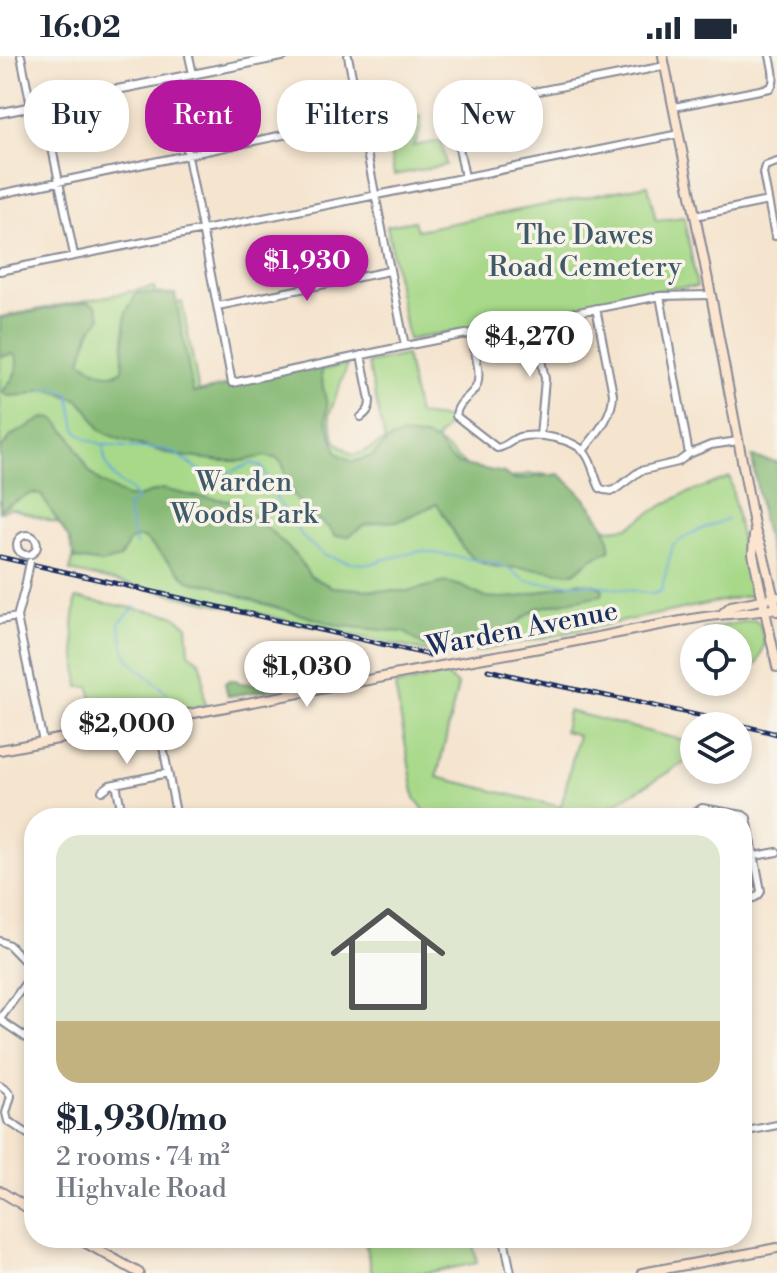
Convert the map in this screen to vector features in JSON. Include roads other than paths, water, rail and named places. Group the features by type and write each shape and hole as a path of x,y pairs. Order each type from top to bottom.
{"main road":[{"path":"664,61 755,530 776,604"},
{"path":"755,530 753,554 777,667"},
{"name":"Warden Avenue","path":"723,613 731,606 762,600 776,604"},
{"name":"Warden Avenue","path":"0,750 608,634 723,613 733,615 765,610 776,604"},
{"path":"0,1191 24,1206"},
{"path":"95,1248 139,1273"},
{"path":"642,1273 777,1248"}],"street":[{"path":"21,56 26,80"},
{"path":"189,56 193,74"},
{"path":"129,87 284,56"},
{"path":"348,56 353,80"},
{"path":"674,107 770,88 774,85 770,56"},
{"path":"465,177 453,118 458,107 664,61"},
{"path":"173,79 232,383 660,296 711,295"},
{"path":"0,113 24,108"},
{"path":"0,271 679,134"},
{"path":"0,194 277,136"},
{"path":"53,152 74,255"},
{"path":"367,152 405,346"},
{"path":"777,162 767,164 764,169 777,236"},
{"path":"695,216 768,201"},
{"path":"218,306 389,271"},
{"path":"660,296 689,454"},
{"path":"583,451 613,404 596,308"},
{"path":"533,320 545,379 540,436"},
{"path":"471,334 478,380 473,391 459,405 456,416 497,448 523,436 540,436 570,443 583,451 600,488 609,491 618,489 640,471 678,462 711,445 738,441"},
{"path":"361,355 370,400 367,413 361,417"},
{"path":"32,554 17,617 43,742"},
{"path":"0,620 17,617"},
{"path":"158,721 175,808"},
{"path":"102,791 110,785 168,773"},
{"path":"116,784 121,808"},
{"path":"752,842 761,891 760,895 752,898"},
{"path":"755,856 777,852"},
{"path":"0,941 9,945 24,961"},
{"path":"24,985 0,1020 24,1036"},
{"path":"0,1085 11,1096 6,1113 8,1121 24,1131"},
{"path":"752,1130 777,1125"},
{"path":"506,1248 511,1273"}],"waterway":[{"path":"42,391 56,387 69,394 77,431 94,442 167,450 203,472 216,474 252,463 262,467 270,489 304,539 324,555 351,563 371,564 421,551 490,562 508,568 526,581 591,584 653,594 661,591 673,545 692,533 727,519"},
{"path":"104,444 109,469 135,497 136,501 127,507 136,546"},
{"path":"135,607 119,623 125,652 130,661 167,693"}],"railway":[{"path":"0,557 430,655"},
{"path":"488,670 777,734"}],"park label":[{"name":"The Dawes Road Cemetery","path":"585,251"},
{"name":"Warden Woods Park","path":"244,498"}]}
